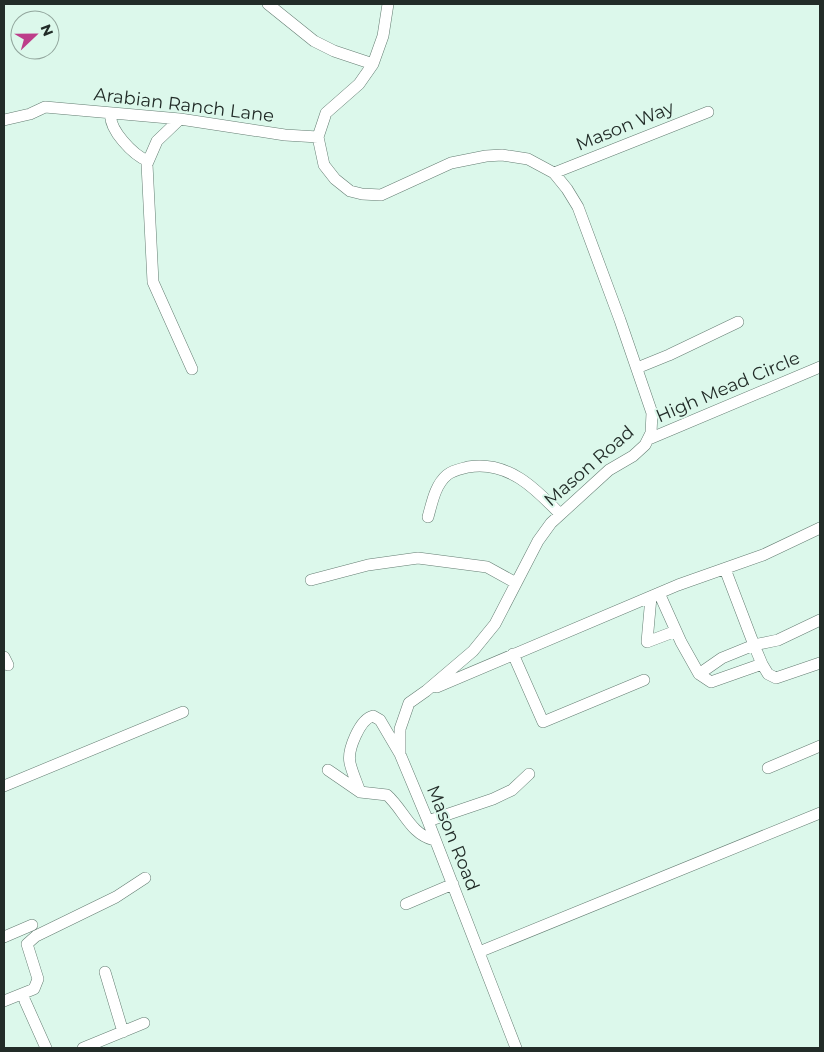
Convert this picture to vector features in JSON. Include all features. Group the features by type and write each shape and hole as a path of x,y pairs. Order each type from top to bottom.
{"street":[{"path":"268,4 314,41 334,51 373,64"},
{"path":"318,137 326,113 359,84 373,64 383,36 388,4"},
{"name":"Arabian Ranch Lane","path":"4,120 30,114 45,107 180,119 285,136 318,137"},
{"name":"Mason Way","path":"554,173 708,112"},
{"path":"111,113 110,122 116,133 148,161"},
{"path":"180,119 157,141 148,161 153,282 192,369"},
{"name":"Mason Road","path":"318,137 324,165 335,179 350,191 362,194 381,195 452,164 502,154 528,158 554,173 578,206 652,413 649,439 633,456 609,470 560,514 538,540 495,624 473,651 409,703 400,729 400,754 453,884 516,1048"},
{"path":"636,368 669,355 738,322"},
{"name":"High Mead Circle","path":"649,439 820,367"},
{"path":"428,517 440,484 448,474 476,466 496,468 515,474 535,488 560,514"},
{"path":"426,691 655,595 762,555 820,528"},
{"path":"312,580 368,565 418,558 487,566 516,583"},
{"path":"725,569 754,646 768,674 776,678 820,663"},
{"path":"655,595 647,642 676,631"},
{"path":"655,595 699,674 711,682 762,664"},
{"path":"699,674 722,658 754,646 778,640 820,620"},
{"path":"513,654 543,722 644,680"},
{"path":"4,786 183,712"},
{"path":"360,792 350,762 350,754 365,721 370,717 377,717 400,754"},
{"path":"768,768 819,750"},
{"path":"328,770 360,792 387,795 412,828 425,837 434,840"},
{"path":"428,821 512,790 529,774"},
{"path":"479,952 820,813"},
{"path":"4,1001 34,988 38,979 26,944 36,936 116,897 144,878"},
{"path":"406,904 453,884"},
{"path":"4,937 32,925"},
{"path":"105,972 123,1032"},
{"path":"25,1001 46,1048"},
{"path":"82,1048 144,1023"}]}
